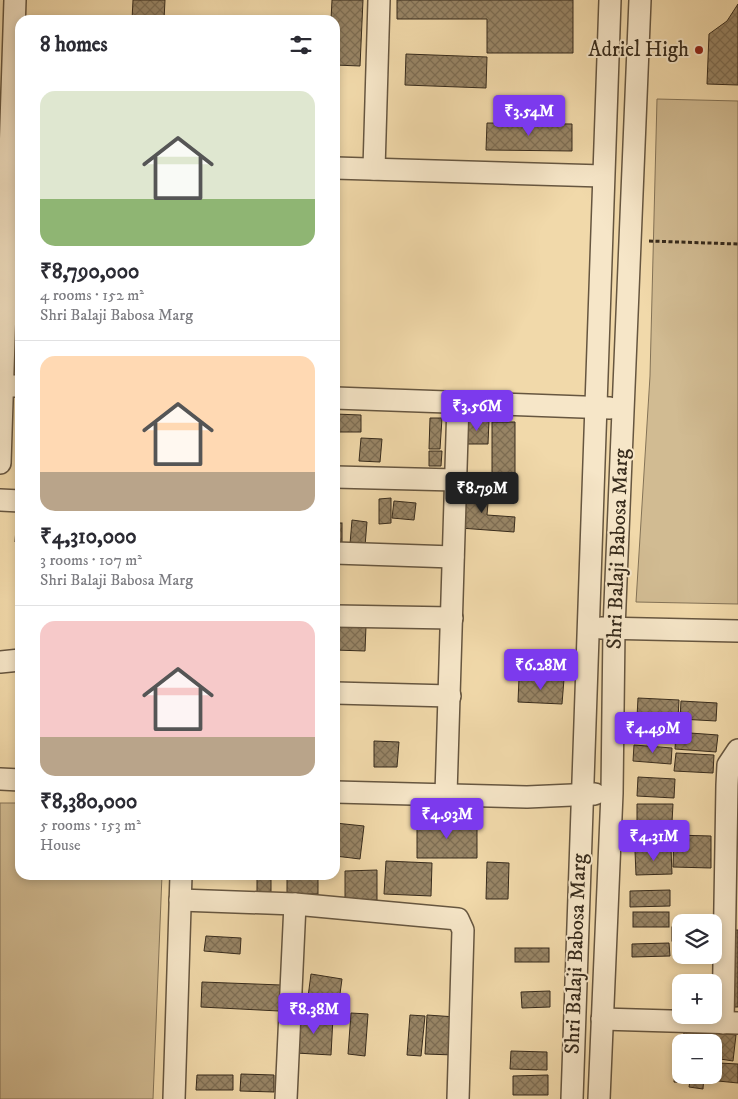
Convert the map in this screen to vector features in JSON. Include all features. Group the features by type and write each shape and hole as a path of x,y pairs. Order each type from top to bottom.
{"street":[{"path":"0,463 11,386 15,164 15,0"},
{"path":"374,168 379,0"},
{"name":"Shri Balaji Babosa Marg","path":"572,1099 581,795 589,628 610,0"},
{"name":"Shri Balaji Babosa Marg","path":"599,1099 612,793 614,628 640,0"},
{"path":"340,168 603,176"},
{"path":"340,398 624,408"},
{"path":"446,794 458,402"},
{"path":"340,477 455,480"},
{"path":"0,500 15,501"},
{"path":"340,553 454,557"},
{"path":"340,616 452,618"},
{"path":"589,628 738,631"},
{"path":"0,662 15,660"},
{"path":"340,693 450,696"},
{"path":"602,1019 730,1023 731,920 728,764 738,750"},
{"path":"0,779 15,780"},
{"path":"340,792 527,797 612,793"},
{"path":"174,1099 181,880"},
{"path":"180,900 295,904 458,919 463,930 458,1099"},
{"path":"286,1099 295,904"}],"path":[{"path":"631,240 738,244"}],"shaded area":[{"path":"657,99 738,101 738,604 636,602 650,376"},
{"path":"0,803 15,803 15,880 162,880 153,1099 0,1099"}],"building":[{"path":"133,0 165,0 164,15 132,15"},
{"path":"332,0 363,0 360,66 340,65 340,15 331,15"},
{"path":"397,0 573,0 573,53 487,53 487,19 397,19"},
{"path":"738,4 738,85 707,84 709,34 727,21"},
{"path":"406,54 487,57 486,88 405,85"},
{"path":"487,123 572,124 572,151 486,150"},
{"path":"340,414 361,415 361,432 340,432"},
{"path":"430,418 442,418 440,449 429,449"},
{"path":"466,420 489,420 488,444 466,444"},
{"path":"492,422 515,422 515,478 492,479"},
{"path":"361,438 382,439 380,462 359,461"},
{"path":"429,451 442,451 441,466 429,466"},
{"path":"464,489 489,491 487,515 515,517 514,532 460,528"},
{"path":"391,498 391,523 379,524 379,499"},
{"path":"394,501 416,503 414,520 392,518"},
{"path":"352,520 367,522 365,546 350,544"},
{"path":"340,523 342,523 342,545 340,545"},
{"path":"340,625 366,626 365,651 340,650"},
{"path":"519,678 564,679 562,704 518,702"},
{"path":"638,698 679,700 678,719 637,717"},
{"path":"681,701 717,703 716,721 680,719"},
{"path":"676,732 718,735 716,752 675,749"},
{"path":"374,741 399,742 397,767 374,767"},
{"path":"634,745 672,748 671,764 633,761"},
{"path":"676,753 714,755 713,773 674,771"},
{"path":"638,777 675,779 674,798 637,796"},
{"path":"637,804 673,804 672,822 637,822"},
{"path":"477,821 477,858 417,858 417,822"},
{"path":"340,824 364,826 360,859 340,857"},
{"path":"674,835 711,836 711,868 673,867"},
{"path":"671,849 672,874 636,875 635,851"},
{"path":"386,861 432,863 431,896 384,894"},
{"path":"487,862 509,863 508,899 486,899"},
{"path":"377,870 377,900 345,900 345,871"},
{"path":"257,880 271,880 271,892 257,892"},
{"path":"287,880 318,880 318,894 287,894"},
{"path":"670,890 670,906 630,907 630,891"},
{"path":"633,912 669,912 669,927 633,927"},
{"path":"735,930 738,930 738,1007 730,1007"},
{"path":"206,936 241,938 240,954 204,951"},
{"path":"669,943 670,956 632,957 632,944"},
{"path":"515,948 549,948 549,962 515,962"},
{"path":"311,974 342,979 337,1016 306,1012"},
{"path":"202,982 281,985 279,1011 201,1007"},
{"path":"550,991 550,1007 522,1008 521,992"},
{"path":"351,1013 368,1014 365,1056 348,1054"},
{"path":"298,1015 333,1017 331,1055 296,1053"},
{"path":"410,1015 425,1016 421,1056 407,1055"},
{"path":"427,1015 456,1017 454,1055 425,1054"},
{"path":"684,1032 703,1033 703,1034 684,1034"},
{"path":"710,1032 736,1035 733,1061 722,1059 722,1034 710,1034"},
{"path":"511,1051 547,1052 547,1070 510,1069"},
{"path":"722,1063 738,1064 738,1083 722,1081"},
{"path":"241,1074 274,1075 274,1092 240,1091"},
{"path":"197,1075 233,1075 233,1090 196,1090"},
{"path":"548,1075 548,1095 513,1095 513,1076"},
{"path":"690,1084 703,1084 703,1089 689,1087"}],"place":[{"name":"Adriel High","path":"699,50"}]}
